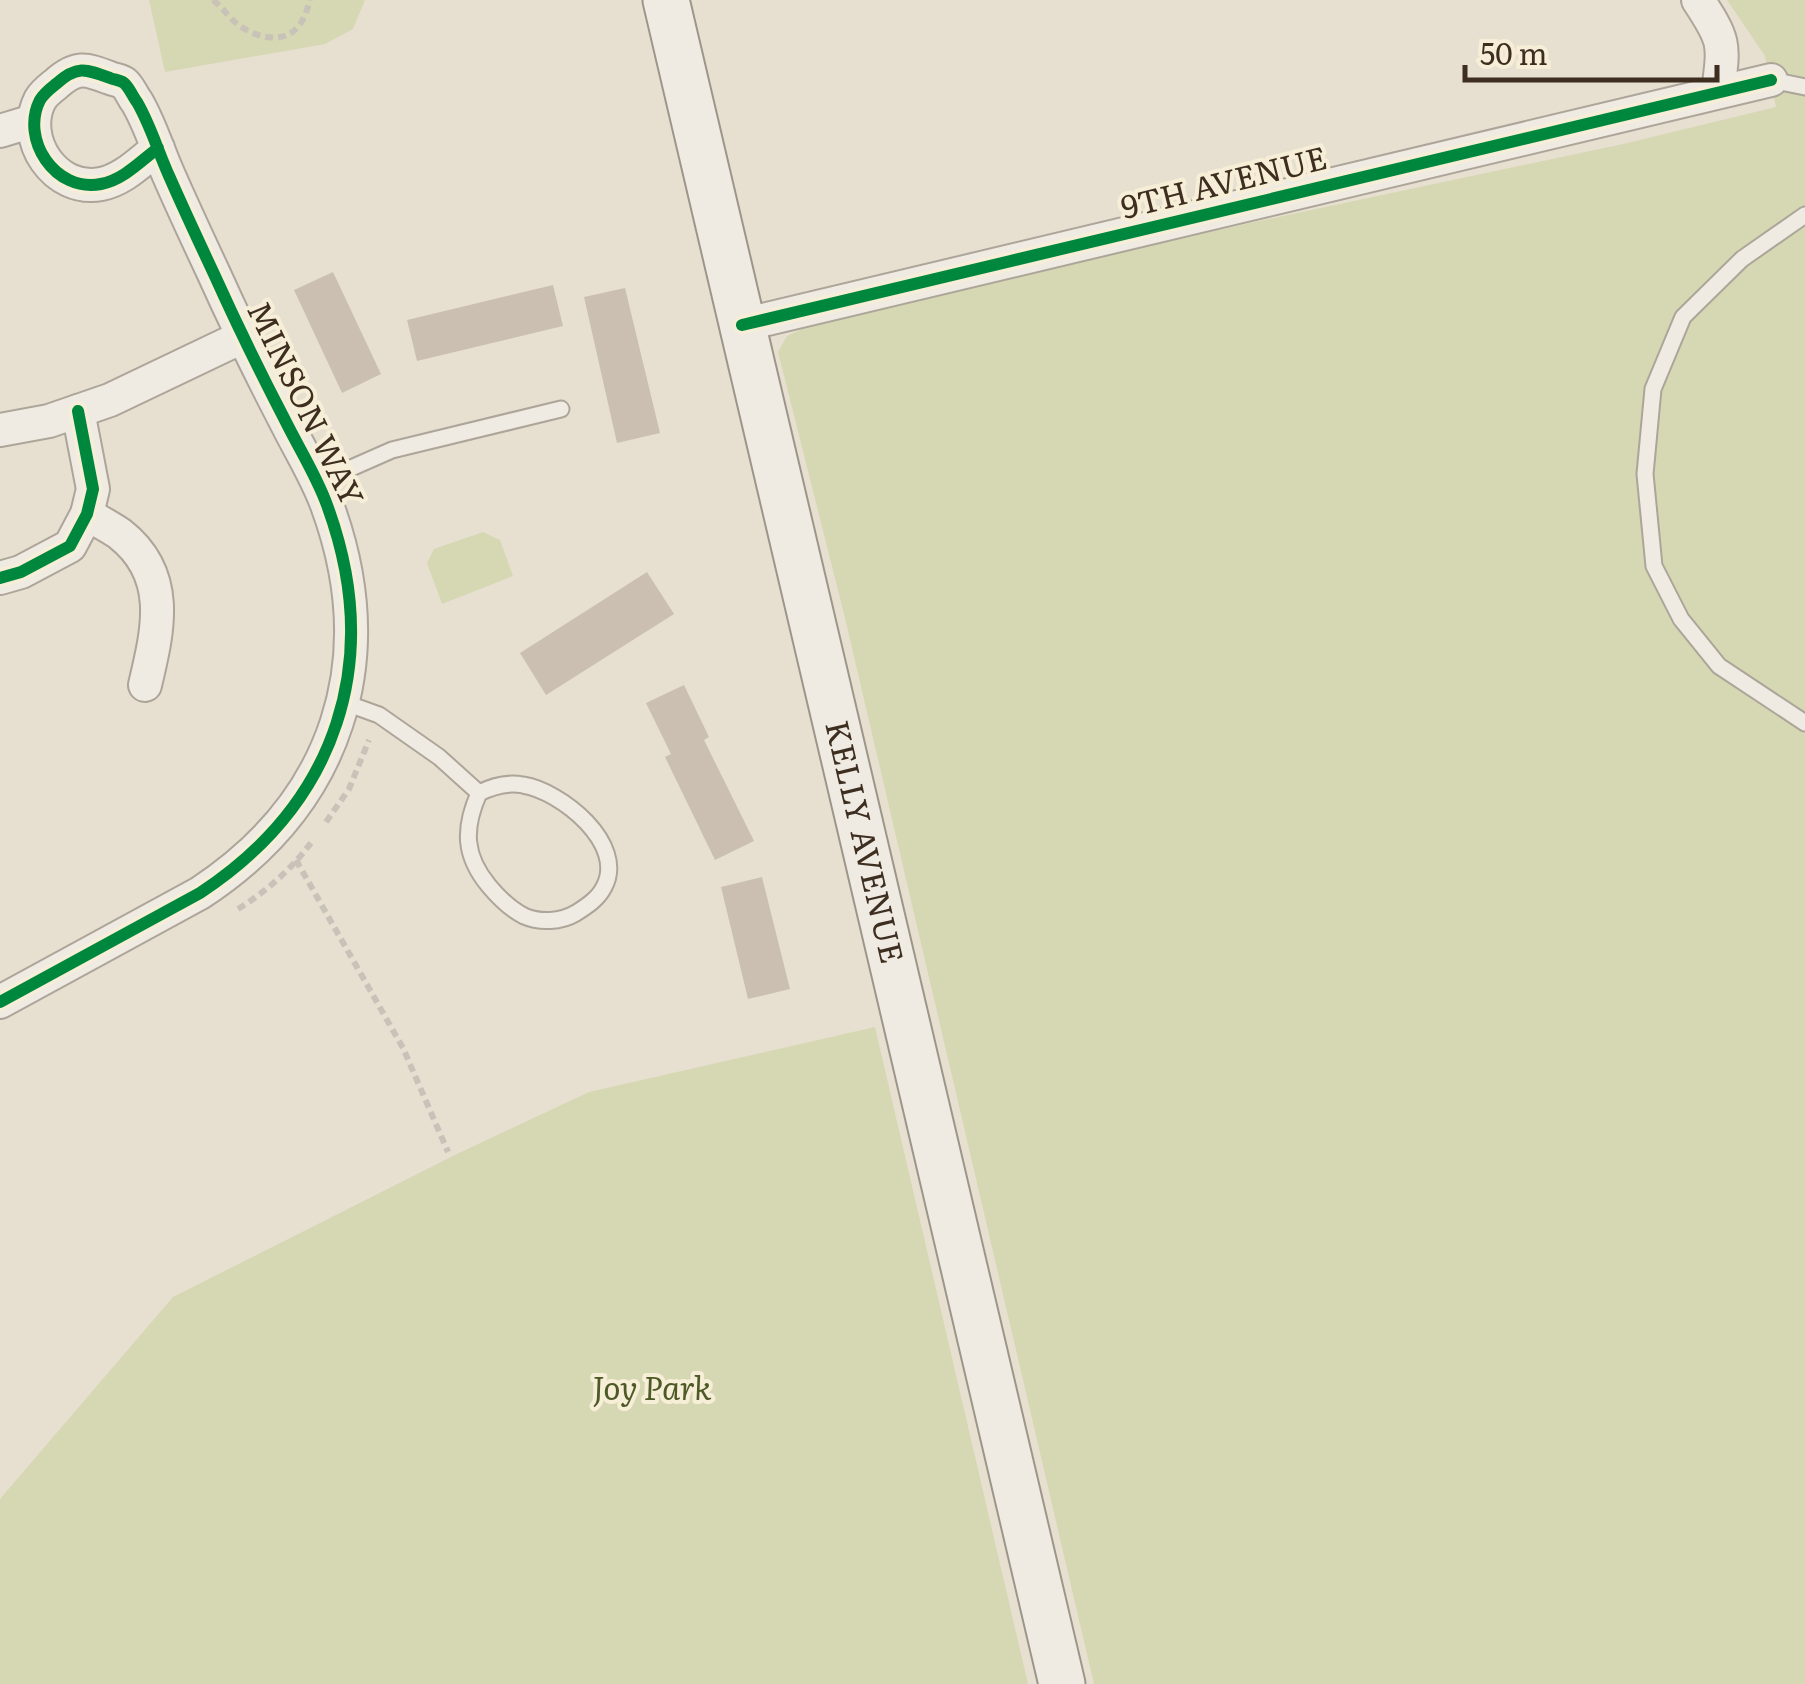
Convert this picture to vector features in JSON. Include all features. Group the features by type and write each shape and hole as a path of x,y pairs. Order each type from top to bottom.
{"main road":[{"name":"KELLY AVENUE","path":"666,0 1062,1684"}],"street":[{"path":"1698,0 1717,28 1723,47 1718,92"},
{"name":"MINSON WAY","path":"0,1002 200,894 268,838 316,773 330,743 351,658 352,604 342,552 326,502 242,338 168,174 150,124 126,84 86,68 68,73 41,97 34,122"},
{"name":"9TH AVENUE","path":"742,325 1771,80"},
{"path":"0,130 34,122 38,148 51,168 76,183 100,184 122,176 158,148"},
{"path":"0,430 49,421 110,400 242,338"},
{"path":"0,578 21,572 70,546 87,514 93,489 78,411"},
{"path":"87,514 122,535 146,562 158,595 155,643 144,685"}],"lane":[{"path":"1771,80 1805,87"},
{"path":"1805,214 1742,259 1683,317 1653,389 1645,474 1654,566 1681,619 1720,666 1805,722"},
{"path":"317,483 392,450 561,409"},
{"path":"343,702 379,715 439,757 478,794"},
{"path":"504,784 524,785 544,792 584,817 605,851 609,874 596,898 570,916 556,920 534,920 505,903 472,864 468,848 472,809 478,794 504,784"}],"path":[{"path":"213,0 237,24 260,36 277,38 293,33 304,20 310,0"},
{"path":"296,860 403,1048 448,1152"}],"green space":[{"path":"149,0 365,0 353,29 325,44 165,72"},
{"path":"1727,0 1805,0 1805,1684 1094,1684 845,618 778,352 787,336 824,319 1776,107 1765,56"},
{"path":"483,532 500,540 513,576 442,604 427,563 434,549"},
{"name":"Joy Park","path":"875,1027 1028,1684 0,1684 0,1499 173,1297 589,1092"}],"building":[{"path":"333,272 381,374 342,393 294,290"},
{"path":"553,285 563,326 417,361 407,320"},
{"path":"625,288 660,433 617,443 584,297"},
{"path":"647,572 674,614 546,695 520,653"},
{"path":"684,685 709,737 704,740 754,841 715,860 665,757 671,754 646,703"},
{"path":"762,877 790,989 748,999 721,887"}],"cycle path":[{"path":"0,1002 200,893 247,857 286,816 316,771 337,723 348,672 351,618 344,562 327,505 231,312 142,111 124,83 88,71 70,74 40,100 35,115 38,146 56,172 69,180 84,185 109,182 158,148"},
{"path":"742,325 1771,80"},
{"path":"0,578 21,572 70,546 87,514 93,489 78,411"}]}
